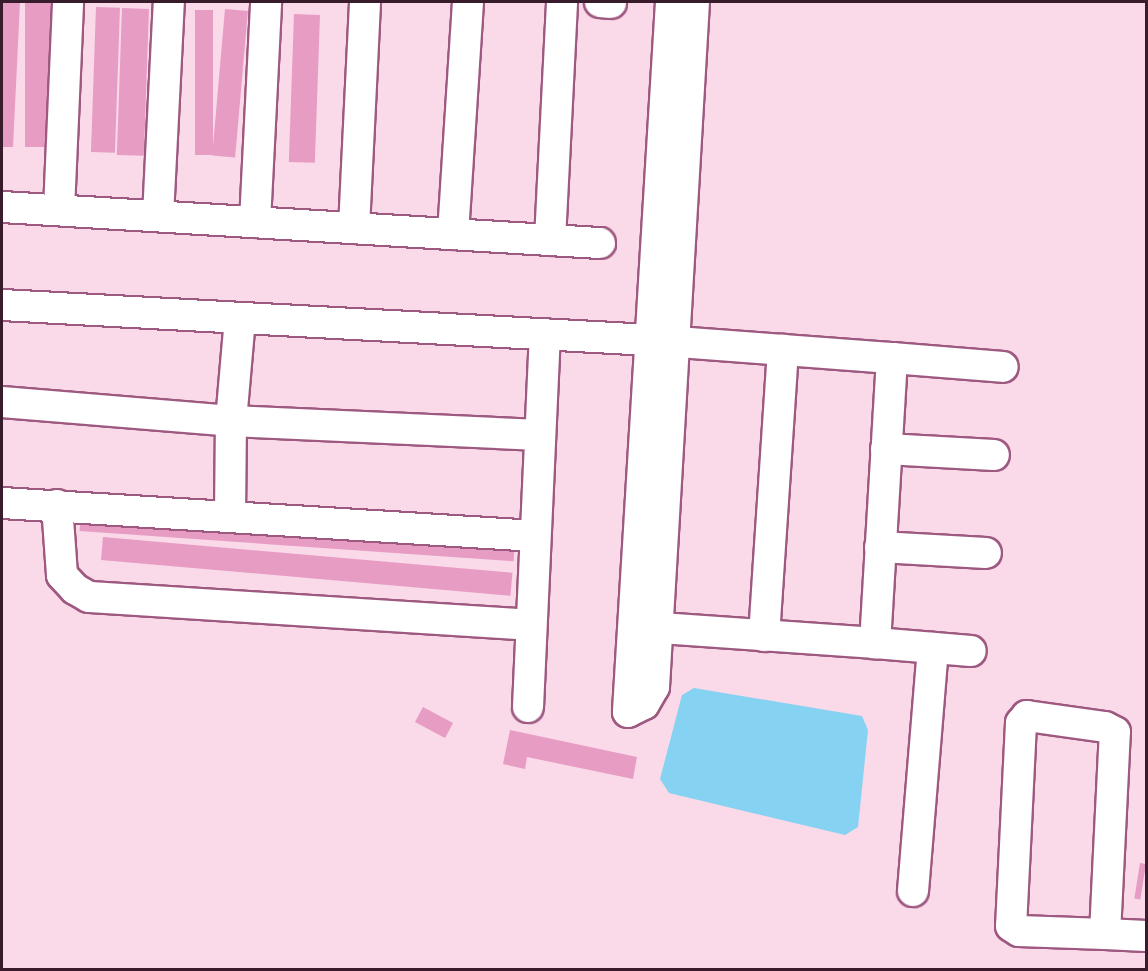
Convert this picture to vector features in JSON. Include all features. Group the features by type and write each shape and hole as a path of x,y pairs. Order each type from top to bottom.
{"street":[{"path":"60,210 68,2"},
{"path":"158,216 169,2"},
{"path":"255,222 266,2"},
{"path":"354,228 365,2"},
{"path":"453,234 468,2"},
{"path":"550,240 562,2"},
{"path":"671,2 663,341 658,628 654,687 644,704 628,712 663,341 694,2"},
{"path":"2,207 600,243"},
{"path":"2,305 663,341 1003,367"},
{"path":"230,515 231,421 240,318"},
{"path":"528,707 545,334"},
{"path":"764,636 783,350"},
{"path":"875,643 892,358"},
{"path":"2,402 231,421 540,435"},
{"path":"886,449 994,455"},
{"path":"2,502 535,536"},
{"path":"57,505 62,575 75,589 89,597 530,625"},
{"path":"880,547 986,553"},
{"path":"658,628 971,651"},
{"path":"913,891 933,648"},
{"path":"1105,934 1115,732 1105,727 1027,716 1021,723 1011,926 1018,931 1146,936"}],"water":[{"path":"694,688 862,716 868,730 858,827 845,835 669,793 660,779 682,695"}],"building":[{"path":"2,2 20,2 13,147 2,147"},
{"path":"25,2 51,2 51,147 25,147"},
{"path":"96,7 120,8 115,153 91,152"},
{"path":"122,8 149,9 144,156 117,155"},
{"path":"225,9 248,11 235,157 212,155"},
{"path":"195,10 213,10 213,155 195,155"},
{"path":"294,14 320,15 315,163 289,162"},
{"path":"81,511 515,541 514,561 80,531"},
{"path":"103,537 512,573 510,596 101,560"},
{"path":"423,707 453,723 445,738 415,722"},
{"path":"510,730 637,757 633,779 527,757 525,769 503,764"},
{"path":"1140,863 1146,864 1140,899 1134,899"}]}
